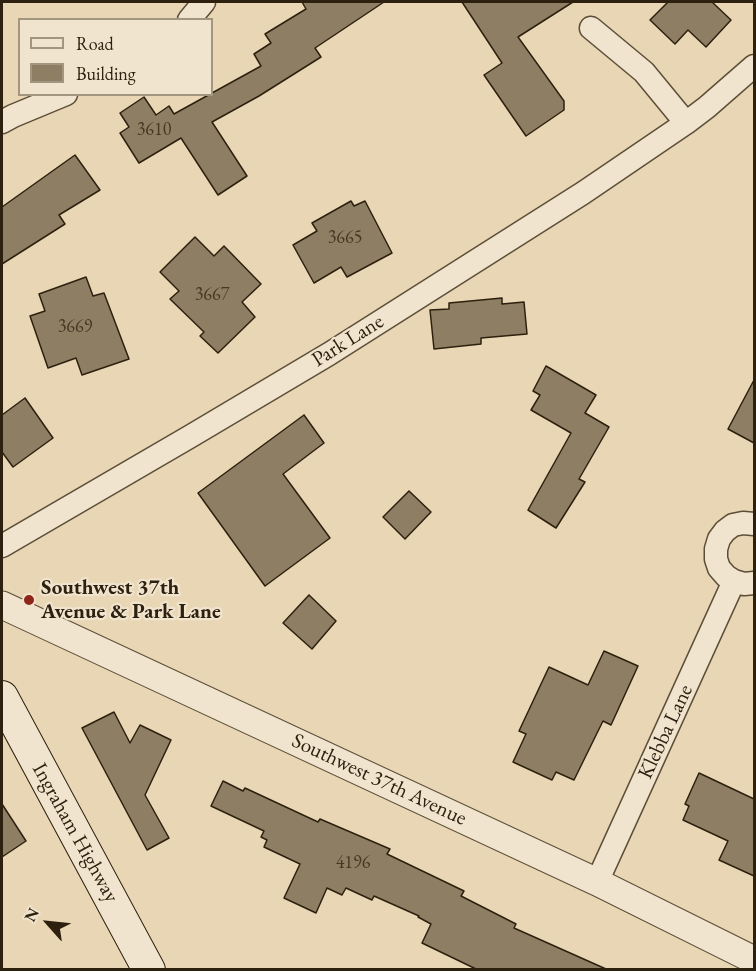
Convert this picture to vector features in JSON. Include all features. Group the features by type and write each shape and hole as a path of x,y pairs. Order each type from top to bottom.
{"main road":[{"name":"Ingraham Highway","path":"2,697 148,969"}],"street":[{"path":"191,18 204,2"},
{"path":"591,27 644,72 686,123"},
{"name":"Park Lane","path":"2,546 329,354 583,193 686,123 754,66"},
{"path":"2,122 61,96"},
{"name":"Klebba Lane","path":"597,882 744,582 726,576 720,568 716,559 719,539 733,525 754,524"},
{"name":"Southwest 37th Avenue","path":"2,605 597,882 754,960"}],"building":[{"path":"302,2 384,2 315,48 321,57 212,122 247,176 218,195 181,138 139,163 120,133 129,127 120,113 144,97 156,115 169,106 174,114 207,96 213,96 213,92 261,66 254,54 271,43 265,34 306,9"},
{"path":"462,2 573,2 518,37 564,101 564,110 526,136 484,75 502,63"},
{"path":"668,2 712,2 731,20 706,47 688,30 675,44 650,20"},
{"path":"75,155 100,190 59,215 65,224 2,264 2,207"},
{"path":"351,201 354,206 365,201 392,253 347,277 341,267 314,283 293,245 317,231 312,223"},
{"path":"195,237 214,256 224,246 261,284 242,302 255,317 218,353 200,336 204,332 170,299 179,291 160,272"},
{"path":"86,277 93,296 104,293 129,359 82,375 76,358 48,368 30,316 45,311 39,294"},
{"path":"502,298 502,304 524,302 527,334 481,338 481,344 434,349 430,310 449,309 449,303"},
{"path":"546,366 596,395 585,413 609,427 579,479 585,482 556,528 528,510 571,433 531,410 540,395 533,391"},
{"path":"754,380 754,443 728,429"},
{"path":"25,398 53,438 13,467 2,452 2,415"},
{"path":"304,415 324,443 283,474 330,538 265,586 198,493"},
{"path":"409,491 431,512 405,539 383,517"},
{"path":"309,595 336,621 312,649 283,623"},
{"path":"604,651 638,666 611,725 603,721 574,780 556,772 552,780 513,762 526,734 519,731 549,667 588,685"},
{"path":"114,712 130,743 140,725 171,740 145,795 169,838 147,850 82,728"},
{"path":"699,773 754,799 754,876 719,860 728,841 683,820 689,806 685,804"},
{"path":"223,781 243,791 245,788 318,822 320,819 390,849 387,854 464,891 461,896 516,924 514,928 606,969 476,969 422,943 431,924 419,916 374,896 372,900 346,888 342,895 327,888 316,913 284,898 300,864 264,847 267,840 261,837 264,831 211,806"},
{"path":"2,804 26,841 2,857"}],"place":[{"name":"Southwest 37th Avenue & Park Lane","path":"29,600"}]}
